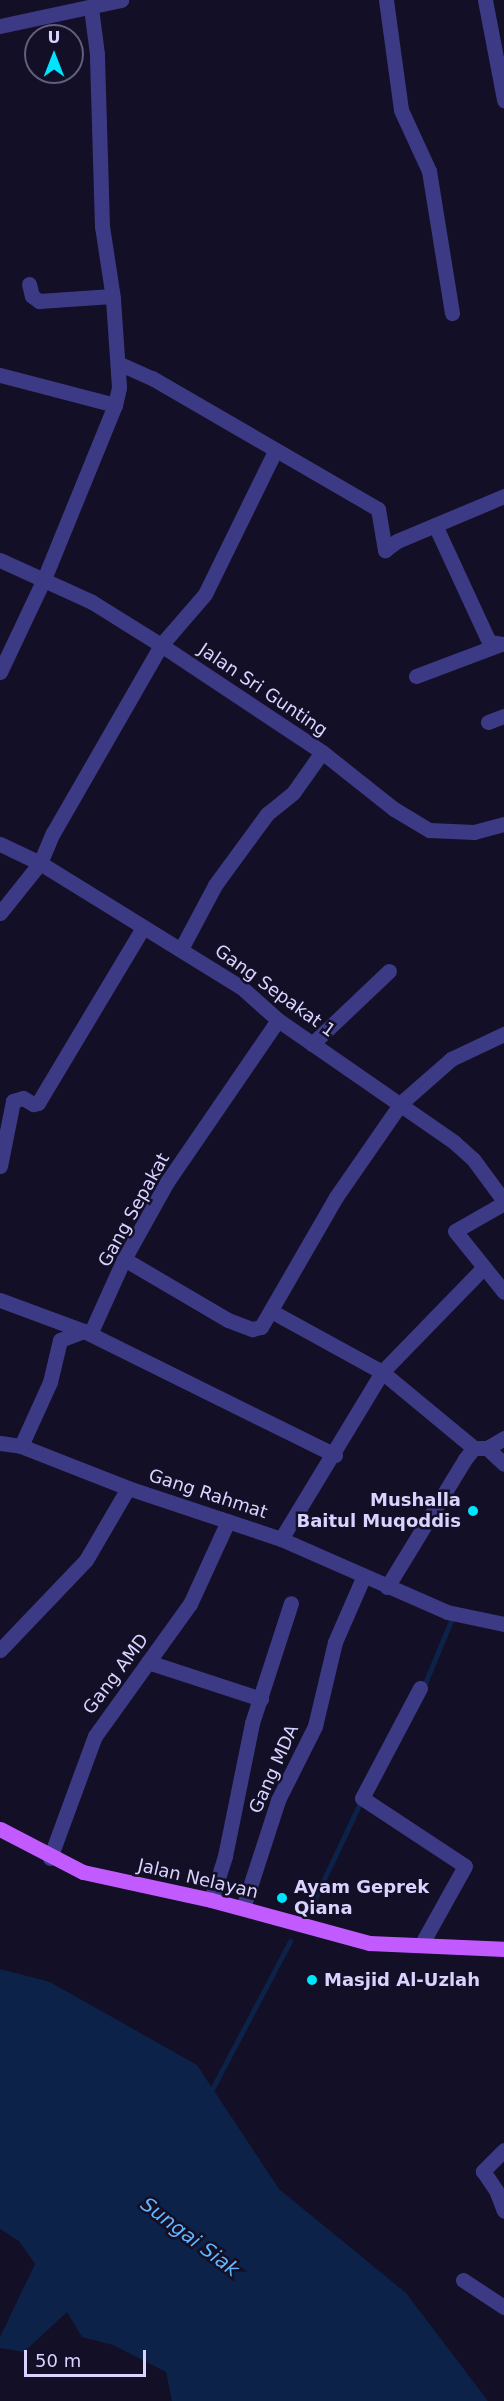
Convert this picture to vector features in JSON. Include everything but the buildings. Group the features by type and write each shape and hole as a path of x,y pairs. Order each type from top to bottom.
{"main road":[{"name":"Jalan Nelayan","path":"0,1829 50,1858 83,1872 211,1900 369,1943 503,1946"}],"street":[{"path":"0,26 83,6 121,0"},
{"path":"386,0 401,110 429,171 452,313"},
{"path":"485,0 504,100"},
{"path":"0,672 44,579 115,405 120,364 102,226 97,54 83,6"},
{"path":"29,284 32,296 39,301 112,297"},
{"path":"120,364 152,378 378,509 385,550 435,525 504,496"},
{"path":"0,375 115,405"},
{"path":"0,913 40,863 53,833 161,645 205,594 275,451"},
{"path":"435,525 489,642 501,645"},
{"name":"Jalan Sri Gunting","path":"0,560 92,602 161,645 322,752 386,803 429,830 474,832 504,824"},
{"path":"416,676 501,645"},
{"path":"488,722 504,716"},
{"path":"181,949 215,885 267,814 293,793 322,752"},
{"name":"Gang Sepakat 1","path":"0,844 40,863 142,929 181,949 241,987 278,1020 401,1103 473,1159 504,1202"},
{"path":"0,1166 13,1101 23,1098 33,1104 38,1103 142,929"},
{"path":"312,1044 390,972"},
{"name":"Gang Sepakat","path":"88,1331 124,1259 167,1182 278,1020"},
{"path":"124,1259 228,1320 252,1329 261,1327 336,1197 401,1103 451,1059 504,1035"},
{"path":"504,1202 455,1231 504,1292"},
{"path":"281,1539 335,1455 382,1372 483,1268"},
{"path":"0,1300 88,1331 206,1394 335,1455"},
{"path":"271,1311 382,1372 504,1464"},
{"path":"7,1447 50,1382 60,1340 88,1331"},
{"path":"387,1587 480,1448 504,1438"},
{"name":"Gang Rahmat","path":"7,1447 281,1539 363,1578 447,1612 504,1624"},
{"path":"0,1650 86,1560 129,1488"},
{"name":"Gang AMD","path":"50,1858 95,1736 190,1604 228,1521"},
{"name":"Gang MDA","path":"243,1908 278,1800 315,1726 335,1642 363,1578"},
{"path":"211,1900 225,1856 252,1723 291,1603"},
{"path":"148,1662 261,1699"},
{"path":"420,1688 362,1798 465,1866 421,1945"},
{"path":"504,2150 483,2171 504,2211"},
{"path":"463,2280 504,2307"}],"water":[{"name":"Sungai Siak","path":"0,1969 50,1982 197,2065 279,2189 406,2293 488,2401 172,2401 166,2372 113,2345 82,2337 67,2312 24,2352 0,2348 0,2337 35,2264 19,2241 0,2229"}],"waterway":[{"path":"423,1688 453,1616"},
{"path":"308,1913 359,1805"},
{"path":"210,2093 290,1941"}],"place":[{"name":"Mushalla Baitul Muqoddis","path":"473,1511"},
{"name":"Ayam Geprek Qiana","path":"282,1898"},
{"name":"Masjid Al-Uzlah","path":"312,1980"}]}
